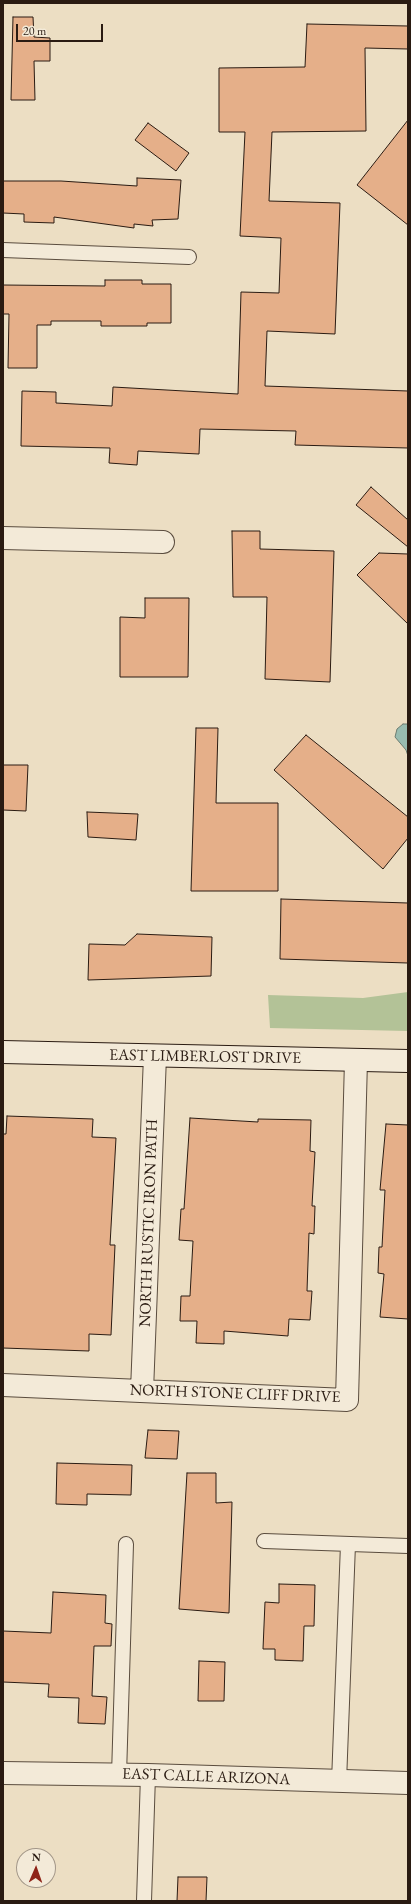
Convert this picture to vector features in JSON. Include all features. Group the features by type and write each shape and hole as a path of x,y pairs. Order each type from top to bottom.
{"street":[{"path":"3,538 163,542"},
{"name":"EAST LIMBERLOST DRIVE","path":"3,1052 408,1062"},
{"name":"NORTH RUSTIC IRON PATH","path":"142,1391 155,1056"},
{"name":"NORTH STONE CLIFF DRIVE","path":"3,1385 347,1400 356,1060"},
{"name":"EAST CALLE ARIZONA","path":"4,1778 148,1775 408,1783"}],"lane":[{"path":"3,250 189,257"},
{"path":"264,1541 408,1546"},
{"path":"119,1775 126,1544"},
{"path":"339,1782 348,1544"},
{"path":"144,1901 148,1775"}],"green space":[{"path":"408,992 408,1031 270,1028 268,995 363,998"}],"water":[{"path":"403,724 408,724 408,756 406,750 395,737 397,729"}],"building":[{"path":"13,17 33,17 34,37 50,38 50,61 34,61 35,100 11,100"},
{"path":"307,24 408,26 408,49 365,48 366,131 272,132 269,201 340,203 335,334 267,331 265,386 408,391 408,448 295,445 296,431 200,429 199,454 138,451 137,465 109,463 110,448 21,446 22,391 56,392 56,403 112,406 113,387 238,394 241,292 279,293 281,238 240,236 245,132 219,132 219,68 305,67"},
{"path":"408,120 408,225 357,185"},
{"path":"148,123 189,153 176,171 135,140"},
{"path":"137,178 181,180 178,219 152,220 153,226 134,224 134,228 54,217 54,223 24,222 24,214 3,213 3,181 61,181 137,186"},
{"path":"105,280 142,280 142,284 171,284 171,323 147,323 147,326 101,326 101,321 51,321 51,325 37,325 37,368 8,368 9,314 3,314 3,285 105,286"},
{"path":"371,487 408,520 408,547 356,505"},
{"path":"232,531 260,531 260,549 334,551 330,682 265,679 267,597 233,597"},
{"path":"379,553 408,554 408,624 357,575"},
{"path":"145,598 189,598 188,677 120,677 120,617 145,618"},
{"path":"196,728 218,728 216,803 278,803 278,891 191,891"},
{"path":"306,735 408,817 408,838 383,869 274,770"},
{"path":"3,765 28,765 26,811 3,810"},
{"path":"87,812 138,814 136,840 88,837"},
{"path":"281,899 408,903 408,963 280,959"},
{"path":"137,934 212,937 211,976 88,980 89,944 125,945"},
{"path":"7,1116 93,1119 92,1137 116,1138 110,1245 115,1245 111,1335 89,1334 89,1351 3,1348 3,1134 6,1134"},
{"path":"190,1118 258,1122 258,1119 311,1120 310,1151 315,1152 312,1206 315,1206 314,1234 309,1233 307,1291 312,1291 310,1320 289,1319 288,1336 224,1331 224,1344 196,1343 197,1321 180,1321 181,1296 190,1296 193,1241 179,1240 181,1209 184,1209"},
{"path":"386,1124 408,1125 408,1319 380,1317 384,1274 378,1273 379,1247 382,1247 385,1190 380,1190"},
{"path":"148,1430 179,1431 177,1459 145,1458"},
{"path":"57,1463 132,1465 131,1495 87,1494 87,1505 56,1504"},
{"path":"187,1473 216,1473 216,1503 232,1502 229,1613 179,1609"},
{"path":"279,1584 315,1585 314,1626 304,1626 303,1661 275,1660 275,1649 263,1649 265,1602 279,1603"},
{"path":"53,1592 106,1595 105,1623 112,1624 111,1646 94,1646 92,1696 107,1697 105,1724 78,1723 79,1698 48,1697 49,1684 3,1682 3,1631 51,1633"},
{"path":"199,1661 225,1662 224,1701 198,1701"},
{"path":"178,1877 207,1877 206,1901 177,1901"}]}
